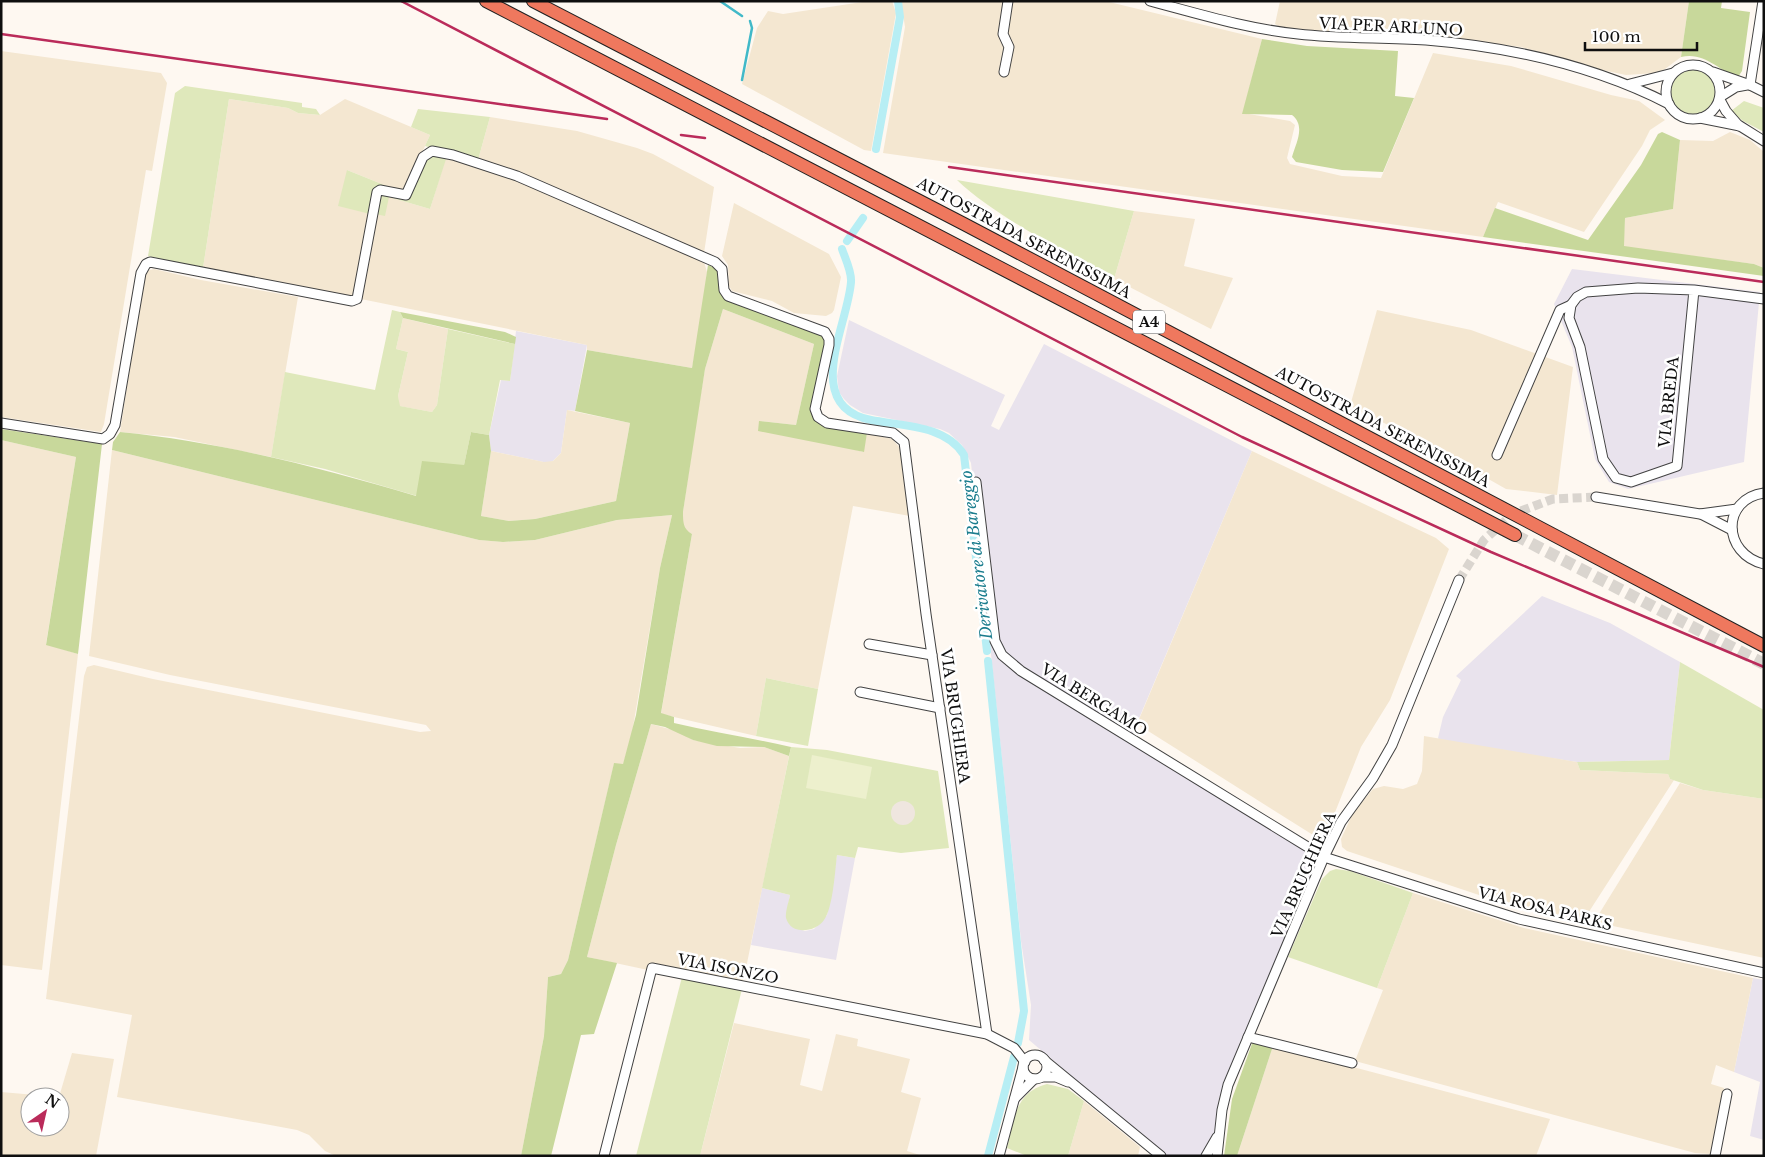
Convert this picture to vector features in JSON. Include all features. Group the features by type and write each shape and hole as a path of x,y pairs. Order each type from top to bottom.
{"highway":[{"name":"A4","path":"486,1 1514,535"},
{"name":"AUTOSTRADA SERENISSIMA","path":"533,1 964,224 1764,646"}],"street":[{"path":"1004,72 1009,46 1003,34 1008,1"},
{"name":"VIA PER ARLUNO","path":"1150,1 1255,28 1297,34 1424,40 1510,50 1630,84 1669,104 1682,117 1700,118 1740,126"},
{"path":"1750,85 1762,1"},
{"path":"1630,84 1673,73 1686,65 1696,64 1764,92"},
{"path":"1713,72 1720,85 1720,99 1726,111 1740,126 1764,141"},
{"path":"1669,104 1667,86 1673,73"},
{"path":"1700,118 1709,114 1720,99 1736,87 1750,85"},
{"name":"VIA BRUGHIERA","path":"1,423 103,438 110,434 115,425 141,273 146,264 150,262 354,301 359,296 377,192 380,190 403,196 406,194 423,157 428,152 439,152 517,176 706,258 722,269 724,290 732,299 825,332 829,339 829,346 815,409 818,416 827,423 893,433 904,442 925,611 987,1034"},
{"path":"1497,454 1560,310 1570,305 1576,297 1586,292 1638,288 1694,290 1764,300"},
{"name":"VIA BREDA","path":"1570,305 1569,318 1580,347 1603,459 1616,478 1631,482 1677,466 1694,290"},
{"name":"VIA BERGAMO","path":"976,482 995,641 1007,660 1104,723 1324,857"},
{"path":"1764,493 1745,500 1737,509 1732,519 1732,530 1738,549 1746,556 1764,564"},
{"path":"1596,497 1700,514 1737,509"},
{"path":"1700,514 1732,530"},
{"name":"VIA BRUGHIERA","path":"1218,1135 1225,1095 1324,857 1341,822 1380,768 1392,745 1459,580"},
{"path":"869,644 932,655"},
{"path":"860,692 940,708"},
{"name":"VIA ROSA PARKS","path":"1324,857 1519,919 1764,973"},
{"name":"VIA ISONZO","path":"604,1156 652,968 987,1034"},
{"path":"987,1034 1014,1048 1044,1060 1161,1156"},
{"path":"1248,1037 1352,1063"},
{"path":"1014,1048 1024,1064 1026,1074 1038,1078 1056,1077 1074,1084"},
{"path":"999,1156 1024,1064 1034,1056"},
{"path":"1014,1100 1025,1086 1038,1078 1046,1070 1044,1060"},
{"path":"1715,1156 1727,1094"},
{"path":"1206,1156 1218,1135"},
{"path":"1217,1156 1218,1135"}],"shaded area":[{"path":"869,1 892,1 896,13 871,151 864,150 742,84 757,28 768,11 783,14"},
{"path":"901,1 1105,1 1262,39 1243,113 1290,121 1295,125 1287,158 1290,164 1342,176 1381,178 1433,53 1511,66 1611,95 1639,101 1665,120 1650,130 1642,146 1584,232 1498,202 1483,237 883,153 905,27"},
{"path":"1280,1 1689,1 1681,57 1656,73 1626,75 1521,47 1432,36 1284,29 1275,24"},
{"path":"1,51 161,73 167,83 152,171 146,170 104,424 101,432 1,417"},
{"path":"229,99 288,108 298,113 320,115 345,99 430,135 404,193 347,170 370,214 355,294 351,297 203,268"},
{"path":"490,117 577,131 637,148 653,154 714,187 704,253 516,172 478,160"},
{"path":"1730,132 1750,140 1764,152 1764,268 1754,264 1623,247 1625,218 1673,209 1680,140 1713,141"},
{"path":"446,157 516,179 625,225 704,262 707,272 703,310 692,368 587,350 587,345 361,299 375,214 389,197 430,209"},
{"path":"734,203 829,254 841,277 832,313 826,316 794,313 772,301 732,291 729,286 728,265 722,256"},
{"path":"1134,211 1195,219 1184,266 1233,278 1211,329 1114,279"},
{"path":"154,269 201,280 298,297 271,457 174,437 120,432 144,275 146,271"},
{"path":"1572,269 1760,292 1744,462 1628,489 1609,482 1595,459 1572,347 1554,304"},
{"path":"723,309 814,344 796,425 760,421 863,452 867,433 892,439 901,449 910,516 853,506 818,689 766,678 756,736 661,714 692,534 687,531 683,524 683,512 696,422 705,369"},
{"path":"1377,310 1471,330 1573,367 1557,495 1506,489 1432,447 1350,406"},
{"path":"403,318 448,329 437,405 432,412 399,406 398,396 408,352 396,349"},
{"path":"849,320 1005,395 991,426 999,430 1044,344 1252,451 1132,735 1323,852 1225,1081 1219,1099 1214,1133 1200,1156 1166,1156 1029,1040 1031,1005 1021,941 971,463 962,445 949,433 940,429 863,413 844,399 839,392 837,376"},
{"path":"516,331 587,345 575,411 567,410 561,453 548,463 491,451 489,435 501,380 510,381"},
{"path":"567,410 630,423 616,501 535,519 509,521 481,516 491,451 544,462 553,461 561,453"},
{"path":"1,440 76,457 46,644 78,654 42,970 1,965"},
{"path":"112,450 479,540 503,542 535,540 617,520 672,515 660,568 632,733 623,765 614,764 568,960 561,974 548,977 544,1036 521,1156 336,1156 325,1151 309,1135 297,1130 117,1097 132,1015 46,999 84,676 87,667 94,665 153,679 420,732 431,731 426,725 170,675 89,656"},
{"path":"1252,451 1436,538 1449,549 1390,700 1361,747 1330,825 1313,835 1137,724"},
{"path":"1542,596 1610,623 1680,662 1669,760 1577,762 1440,741 1438,738 1443,717 1461,680 1456,676"},
{"path":"651,724 677,731 693,740 740,748 764,747 789,756 743,983 648,970 587,957 616,845"},
{"path":"1424,736 1577,762 1580,770 1668,774 1670,779 1674,780 1583,921 1482,896 1347,851 1342,847 1341,839 1353,813 1373,789 1384,786 1403,789 1417,784 1422,771"},
{"path":"1680,783 1703,790 1764,799 1764,958 1594,922"},
{"path":"903,801 911,805 915,813 911,821 903,825 895,821 891,813 895,805"},
{"path":"837,855 855,858 836,960 751,945 762,888 790,895 786,917 796,928 805,931 814,929 827,915"},
{"path":"1413,893 1524,928 1753,978 1734,1072 1716,1065 1711,1084 1724,1088 1711,1154 1695,1153 1355,1061 1383,990 1377,988"},
{"path":"1753,978 1764,980 1764,1140 1750,1136 1760,1082 1734,1072"},
{"path":"734,1023 810,1039 800,1085 822,1091 836,1034 858,1039 857,1046 910,1059 901,1092 921,1098 907,1151 923,1156 700,1156"},
{"path":"1273,1046 1550,1119 1536,1156 1237,1156"},
{"path":"72,1053 114,1059 96,1156 1,1156 1,1092 20,1094 20,1137 70,1137 70,1087 62,1087"},
{"path":"1084,1101 1140,1147 1138,1156 1068,1156"}],"green space":[{"path":"1689,1 1722,1 1721,8 1750,12 1742,71 1738,77 1704,59 1689,56 1681,57"},
{"path":"1262,39 1307,46 1398,51 1395,96 1414,98 1383,172 1342,170 1296,162 1292,157 1299,129 1296,119 1292,115 1242,114"},
{"path":"1693,70 1705,74 1711,80 1715,92 1711,104 1705,110 1693,114 1681,110 1675,104 1671,92 1675,80 1681,74"},
{"path":"185,86 302,103 302,107 316,109 320,115 298,113 288,108 229,99 203,268 148,256 175,93"},
{"path":"1744,101 1764,108 1764,132 1743,121 1731,111"},
{"path":"418,109 490,117 478,160 425,146 430,135 411,127"},
{"path":"1662,132 1680,140 1673,209 1625,218 1624,246 1754,264 1764,268 1764,276 1483,237 1495,208 1588,240 1641,165 1658,134"},
{"path":"427,155 447,156 430,209 389,197 385,216 375,214 381,193 408,200"},
{"path":"347,170 404,193 375,187 370,214 338,206"},
{"path":"957,180 1134,211 1114,279 1011,221"},
{"path":"708,265 718,269 723,293 826,337 815,415 867,433 864,452 758,431 759,421 796,425 814,344 723,309 705,369 683,512 684,525 692,534 661,713 674,717 674,723 791,747 789,756 764,747 717,746 693,740 665,727 651,724 616,845 587,957 617,963 594,1034 581,1035 551,1156 521,1156 544,1036 548,977 561,974 568,960 614,763 623,764 636,715 660,568 672,515 617,520 535,540 503,542 479,540 112,450 113,442 120,432 195,442 270,457 416,496 422,461 464,465 471,432 489,435 491,451 481,516 509,521 535,519 616,501 630,423 575,411 587,350 692,368"},
{"path":"392,310 400,312 403,318 396,349 408,352 398,396 400,406 432,412 437,405 448,329 515,344 510,381 500,380 489,435 471,432 464,465 417,496 325,469 271,457 285,372 375,390"},
{"path":"400,312 505,332 516,337 515,344 403,318"},
{"path":"1,429 102,444 78,654 46,645 76,457 1,440"},
{"path":"1680,662 1764,710 1764,799 1703,790 1670,779 1668,774 1580,770 1577,762 1669,760"},
{"path":"766,678 818,689 808,746 756,736"},
{"path":"791,747 827,750 938,771 949,848 901,853 858,847 855,858 837,855 832,898 824,920 810,929 798,930 793,928 786,918 790,895 762,888"},
{"path":"812,755 872,767 866,799 806,788"},
{"path":"1336,869 1350,871 1413,893 1377,988 1288,957 1322,879 1330,871"},
{"path":"682,977 742,989 700,1156 636,1156"},
{"path":"1253,1041 1273,1046 1237,1156 1224,1156 1232,1099"},
{"path":"1047,1084 1068,1089 1084,1101 1068,1156 1027,1156 1007,1148 1014,1118 1022,1100 1028,1093"}],"waterway":[{"path":"720,1 742,16"},
{"name":"Derivatore di Bareggio","path":"876,149 900,17 898,1"},
{"path":"742,80 752,28 750,21"},
{"name":"Derivatore di Bareggio","path":"847,241 863,218"},
{"name":"Derivatore di Bareggio","path":"842,249 851,282 834,362 833,382 838,399 850,412 871,420 922,428 935,432 956,445 964,455 987,651"},
{"name":"Derivatore di Bareggio","path":"988,661 1024,1011 1018,1043"},
{"name":"Derivatore di Bareggio","path":"988,1156 1014,1057"}],"tunnel":[{"path":"1459,580 1484,540 1513,514 1553,499 1596,497"},
{"path":"1515,535 1764,664"}],"railway":[{"path":"401,1 1242,437 1491,552 1764,667"},
{"path":"1,34 607,119"},
{"path":"681,135 705,138"},
{"path":"949,167 1764,282"}]}
